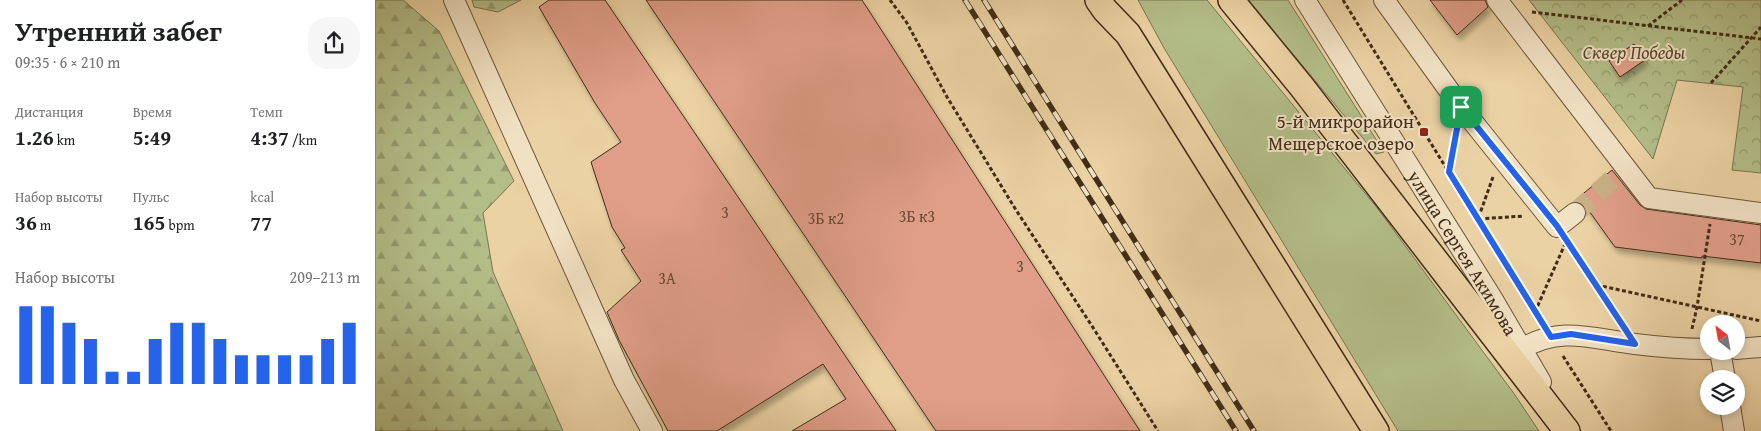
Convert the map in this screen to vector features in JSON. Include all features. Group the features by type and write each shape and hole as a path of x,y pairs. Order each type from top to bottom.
{"main road":[{"path":"1098,0 1128,34"},
{"path":"1112,0 1128,34 1376,431"},
{"path":"1231,0 1302,87 1569,431"}],"street":[{"path":"453,0 623,380 653,431"},
{"name":"улица Сергея Акимова","path":"1305,0 1471,266 1569,431"},
{"path":"1384,0 1461,107 1557,226 1575,213"},
{"path":"1501,5 1649,198 1761,213"},
{"path":"1521,349 1535,341 1571,334 1635,344 1700,349"},
{"path":"1745,348 1761,347"},
{"path":"1731,415 1734,431"}],"path":[{"path":"890,0 907,23 947,98 1016,210 1158,431"},
{"path":"1343,0 1535,312 1611,431"},
{"path":"1648,26 1682,0"},
{"path":"1501,5 1648,26 1761,39"},
{"path":"1711,83 1761,27"},
{"path":"1449,172 1461,107"},
{"path":"1478,219 1500,156"},
{"path":"1688,348 1697,307 1712,206"},
{"path":"1478,219 1547,214"},
{"path":"1535,312 1567,241 1635,344"},
{"path":"1597,285 1761,321"}],"green space":[{"path":"375,0 403,0 439,31 514,181 483,213 493,272 563,431 375,431"},
{"path":"472,0 521,0 498,12 474,7"},
{"path":"1138,0 1207,0 1378,209 1515,395 1539,431 1398,431 1164,48"},
{"path":"1248,0 1288,0 1384,152 1376,154"},
{"name":"Сквер Победы","path":"1529,0 1761,0 1761,173 1732,170 1743,87 1677,80 1653,159"}],"building":[{"path":"549,0 605,0 896,431 792,431 846,399 823,364 717,431 668,431 619,340 607,312 641,281 621,250 625,248 612,227 591,162 621,142 595,103 539,7"},
{"path":"646,0 862,0 1140,431 936,431"},
{"path":"1430,0 1485,0 1488,7 1457,35"},
{"path":"1634,44 1645,60 1620,77 1609,61"},
{"path":"1612,170 1640,205 1646,209 1761,225 1761,263 1615,247 1579,197"}],"tunnel":[{"path":"1575,213 1625,168"}],"railway":[{"path":"965,0 1236,431"},
{"path":"984,0 1254,431"}],"place":[{"name":"5-й микрорайон Мещерское озеро","path":"1424,132"}],"route":[{"path":"1461,107 1557,226 1635,344 1571,334 1551,337 1449,172 1461,107"}]}
